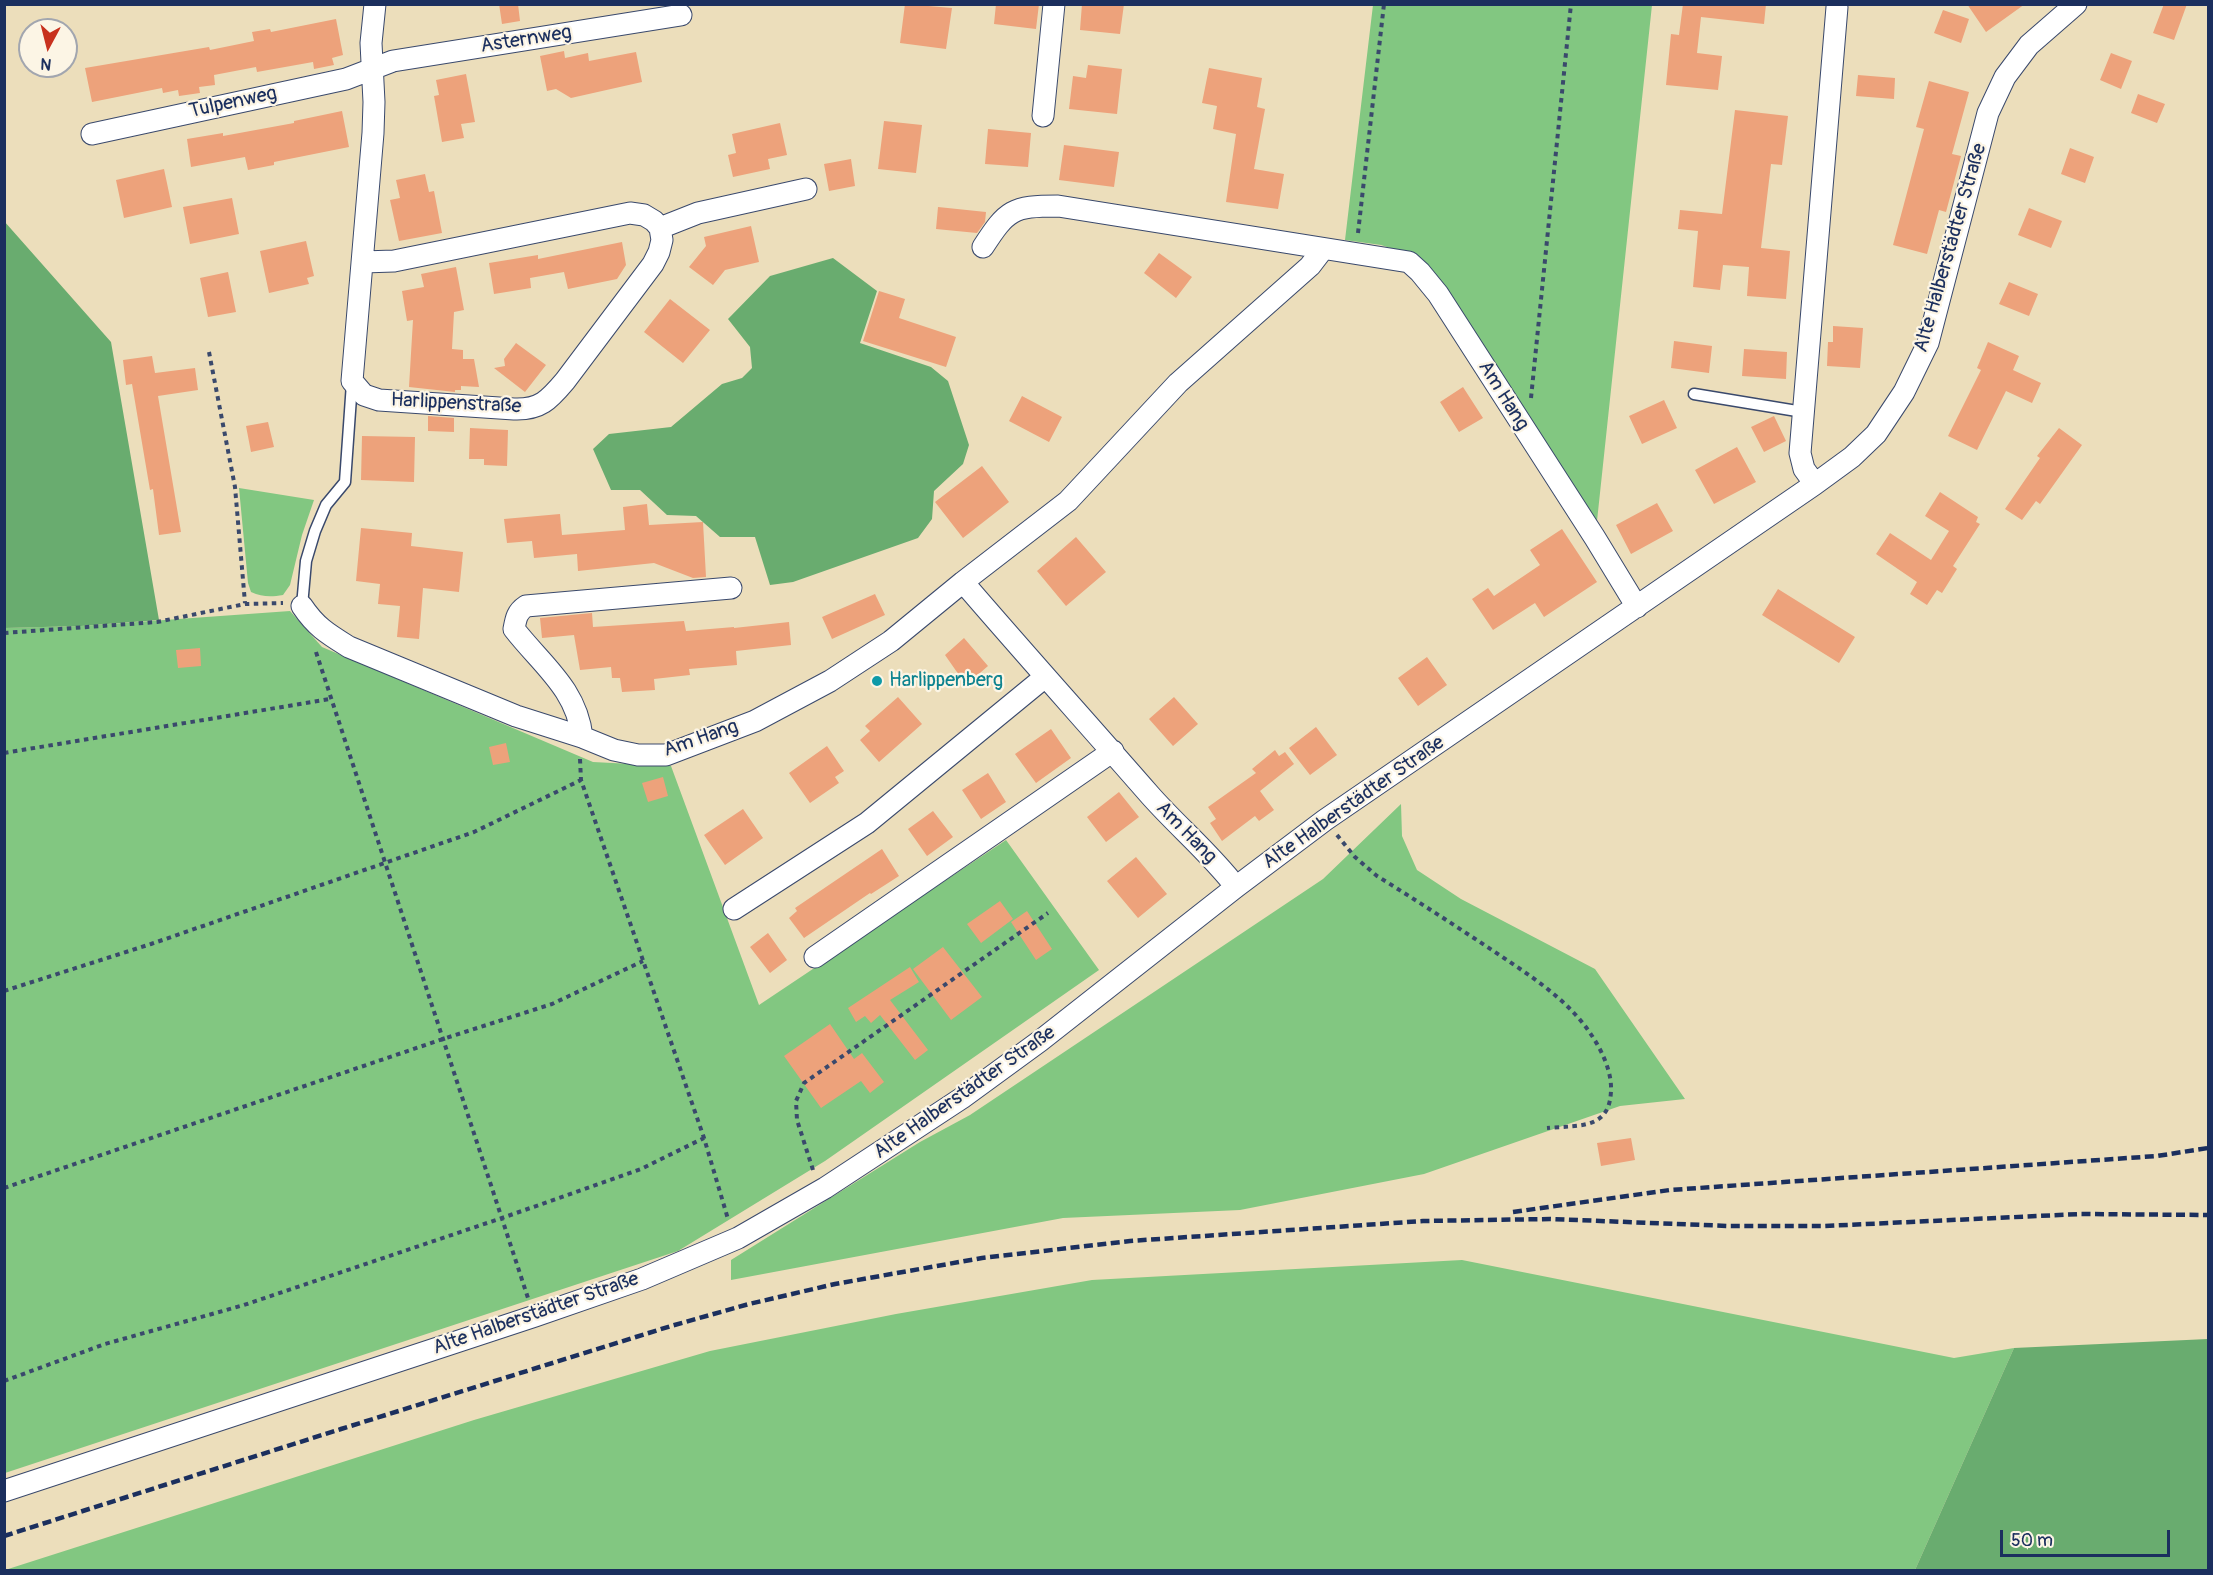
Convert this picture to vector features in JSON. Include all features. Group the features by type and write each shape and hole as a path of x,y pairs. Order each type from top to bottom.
{"street":[{"path":"352,381 373,133 371,43 375,4"},
{"path":"1042,116 1054,4"},
{"name":"Alte Halberstädter Straße","path":"4,1491 535,1316 670,1268 738,1238 825,1188 953,1104 1040,1041 1325,820 1815,484 1852,457 1876,434 1904,392 1928,343 1988,113 2005,77 2030,45 2076,4"},
{"path":"1815,484 1804,469 1800,453 1837,7"},
{"name":"Asternweg","path":"371,68 415,58 681,15"},
{"name":"Tulpenweg","path":"92,134 346,79 371,68"},
{"path":"363,262 394,261 630,213 644,215 660,228 698,213 806,189"},
{"name":"Am Hang","path":"983,247 1001,220 1015,210 1033,206 1058,206 1409,262 1438,294 1637,607"},
{"name":"Harlippenstraße","path":"352,381 364,395 393,402 528,410 541,405 565,381 653,264 662,240 660,228"},
{"name":"Am Hang","path":"582,737 614,750 638,755 666,755 755,721 830,681 891,640 1068,501 1178,383 1310,266 1323,249"},
{"name":"Am Hang","path":"963,582 1150,795 1221,868 1236,887"},
{"path":"302,606 318,627 349,647 516,716 582,737 576,708 570,698 551,669 514,629 519,610 526,606 731,588"},
{"path":"734,909 867,823 1045,677"},
{"path":"815,957 1113,751"}],"lane":[{"path":"302,606 306,561 315,531 326,505 345,482 352,381"},
{"path":"1694,394 1803,412"}],"path":[{"path":"1356,253 1384,4"},
{"path":"1520,424 1525,421 1530,411 1571,4"},
{"path":"209,352 235,487 245,603"},
{"path":"4,633 157,622 245,603 288,603 302,606"},
{"path":"315,648 535,1316"},
{"path":"4,753 330,699"},
{"path":"582,737 580,780 704,1138 729,1221 738,1238"},
{"path":"4,991 151,944 474,832 580,780"},
{"path":"1325,820 1355,856 1377,876 1539,981 1573,1011 1597,1044 1611,1077 1612,1099 1606,1115 1593,1123 1547,1128"},
{"path":"825,1188 812,1168 797,1120 795,1101 804,1083 1048,913"},
{"path":"4,1188 552,1004 643,961"},
{"path":"4,1381 105,1344 244,1305 502,1218 641,1169 704,1138"}],"green space":[{"path":"1373,5 1652,5 1597,521 1448,292 1421,258 1381,245 1345,240"},
{"path":"4,221 111,342 159,620 81,626 5,628"},
{"path":"833,258 877,291 860,343 931,367 948,381 969,445 963,464 934,491 932,519 918,538 793,582 770,585 755,537 720,537 696,516 667,515 640,490 611,490 593,449 609,434 671,427 722,384 742,378 752,368 750,347 728,319 770,276"},
{"path":"239,488 314,500 302,535 290,585 283,595 267,596 251,592 248,583"},
{"path":"290,611 322,647 593,762 671,766 759,1005 1006,840 1099,970 825,1161 678,1251 5,1473 4,628 81,626"},
{"path":"1401,804 1402,836 1417,870 1461,899 1595,969 1685,1099 1620,1106 1424,1174 1240,1210 1063,1218 731,1280 731,1260 920,1142 970,1115 1323,879"},
{"path":"1462,1260 1954,1358 2014,1348 1915,1570 5,1570 474,1420 710,1351 896,1314 1092,1280"},
{"path":"2208,1339 2208,1570 1915,1570 2014,1348"}],"building":[{"path":"499,4 518,4 520,21 502,24"},
{"path":"905,4 952,8 946,49 900,43"},
{"path":"996,4 1039,4 1036,29 994,24"},
{"path":"1082,4 1124,4 1120,34 1080,30"},
{"path":"1683,4 1766,4 1764,24 1701,17 1697,53 1722,56 1718,90 1666,85 1671,34 1679,35"},
{"path":"1967,4 2025,4 1986,32"},
{"path":"2164,4 2187,4 2174,40 2153,33"},
{"path":"1943,10 1969,19 1961,43 1934,33"},
{"path":"336,19 343,55 332,58 334,65 314,69 313,62 257,72 256,67 214,75 215,85 199,87 200,93 179,96 178,90 163,93 162,88 92,102 85,68 209,47 210,50 254,41 252,32 270,29 271,32"},
{"path":"564,51 565,58 588,53 589,61 636,52 642,82 571,98 556,89 547,91 540,56"},
{"path":"2111,53 2132,61 2121,89 2100,80"},
{"path":"1088,65 1122,69 1117,114 1069,109 1073,76 1086,78"},
{"path":"1209,68 1262,78 1257,107 1265,109 1254,169 1284,174 1278,209 1226,202 1236,134 1213,129 1217,106 1202,103"},
{"path":"466,74 475,122 461,124 464,138 442,142 434,96 439,95 436,80"},
{"path":"1858,75 1895,78 1894,99 1856,96"},
{"path":"1929,81 1969,92 1952,154 1961,156 1946,212 1939,210 1927,254 1893,245 1924,129 1916,127"},
{"path":"2138,94 2165,104 2157,123 2131,113"},
{"path":"1735,110 1788,116 1782,165 1771,164 1761,248 1790,251 1786,299 1747,296 1749,267 1723,265 1720,290 1693,287 1698,231 1678,229 1680,210 1722,214"},
{"path":"342,111 349,147 274,162 274,165 248,170 245,157 191,167 187,139 223,133 223,136 294,123 294,121"},
{"path":"884,121 922,125 916,173 878,169"},
{"path":"780,123 787,155 768,159 770,169 733,177 728,155 736,153 732,134"},
{"path":"988,129 1031,133 1028,167 985,164"},
{"path":"1064,145 1119,152 1114,187 1059,180"},
{"path":"2070,148 2094,157 2085,183 2061,174"},
{"path":"851,159 855,186 829,191 824,164"},
{"path":"164,169 172,207 124,218 116,180"},
{"path":"425,174 429,192 434,191 442,233 399,241 390,200 400,198 396,180"},
{"path":"232,198 239,234 190,244 183,207"},
{"path":"938,207 986,212 985,222 977,233 936,229"},
{"path":"2029,208 2062,221 2051,248 2018,235"},
{"path":"751,226 759,262 725,270 713,285 689,267 706,246 704,237"},
{"path":"306,241 314,276 307,278 309,284 269,293 260,251"},
{"path":"622,242 626,265 617,279 568,289 564,272 530,278 531,288 494,294 489,263 538,255 538,259"},
{"path":"1159,253 1192,277 1176,298 1144,273"},
{"path":"456,267 464,310 454,312 452,349 463,350 463,359 474,359 479,387 461,386 461,390 455,390 455,392 409,387 413,320 407,321 402,291 424,287 421,274"},
{"path":"228,272 236,312 208,317 200,278"},
{"path":"2009,282 2038,294 2029,316 1999,304"},
{"path":"879,291 905,299 899,318 956,337 946,367 863,341"},
{"path":"670,299 710,330 683,363 644,332"},
{"path":"1833,326 1863,328 1860,368 1827,366 1828,342 1833,342"},
{"path":"1674,341 1712,346 1709,373 1671,368"},
{"path":"1988,342 2019,356 2013,370 2041,383 2032,403 2006,391 1977,450 1948,436 1981,370 1977,368"},
{"path":"516,343 546,365 525,392 494,368 505,366 504,359"},
{"path":"1744,349 1787,352 1786,379 1742,376"},
{"path":"152,356 155,373 195,368 198,390 158,396 181,532 159,535 153,489 150,490 132,384 126,385 123,360"},
{"path":"1463,387 1483,418 1459,432 1440,402"},
{"path":"1022,396 1062,417 1049,442 1009,421"},
{"path":"1664,400 1677,428 1642,444 1629,416"},
{"path":"428,416 454,418 454,432 428,431"},
{"path":"1774,416 1786,441 1764,452 1751,427"},
{"path":"268,422 274,447 251,452 246,426"},
{"path":"470,428 508,430 507,466 484,465 484,459 469,459"},
{"path":"2059,428 2082,445 2040,504 2036,501 2022,520 2005,509 2040,458 2037,456"},
{"path":"362,436 415,437 414,482 361,480"},
{"path":"1737,447 1756,482 1714,504 1695,470"},
{"path":"982,466 1009,502 963,538 935,502"},
{"path":"1940,492 1978,517 1976,522 1980,524 1953,566 1957,569 1942,593 1937,590 1927,605 1910,594 1917,582 1876,554 1890,533 1931,560 1949,531 1925,516"},
{"path":"1657,503 1673,531 1631,554 1616,525"},
{"path":"647,504 649,525 703,522 706,577 693,578 654,563 578,571 577,554 534,558 532,541 507,543 504,519 560,514 562,535 625,530 623,507"},
{"path":"361,528 412,533 411,546 463,552 459,592 423,588 419,639 397,637 400,606 378,604 380,584 356,581"},
{"path":"1562,529 1597,582 1544,617 1535,603 1493,630 1472,599 1488,588 1494,596 1540,565 1530,550"},
{"path":"1076,537 1106,572 1066,606 1037,571"},
{"path":"1778,589 1855,637 1839,663 1762,615"},
{"path":"875,594 885,615 832,639 822,617"},
{"path":"592,613 593,627 684,621 686,631 789,622 791,645 736,651 737,665 689,669 690,675 654,679 655,690 622,692 620,678 612,678 611,667 580,670 574,635 542,638 540,618"},
{"path":"964,638 988,666 966,685 945,655"},
{"path":"200,648 201,666 178,668 176,650"},
{"path":"1427,657 1447,685 1418,706 1398,678"},
{"path":"898,697 922,724 879,762 860,740 870,731 865,726"},
{"path":"1174,697 1198,724 1173,746 1149,719"},
{"path":"1316,727 1337,755 1310,775 1289,748"},
{"path":"1051,729 1071,758 1036,783 1015,754"},
{"path":"506,743 510,762 493,765 489,747"},
{"path":"827,746 844,771 835,777 839,783 810,803 789,773"},
{"path":"1275,750 1279,756 1285,752 1294,764 1260,791 1274,810 1259,821 1255,816 1222,841 1210,823 1216,819 1208,807 1256,773 1252,769"},
{"path":"988,773 1006,802 981,819 962,790"},
{"path":"663,777 668,796 648,802 642,783"},
{"path":"1119,792 1139,817 1106,842 1087,817"},
{"path":"743,809 763,838 725,865 704,835"},
{"path":"933,811 953,837 927,856 908,829"},
{"path":"882,849 899,876 804,938 789,918 797,911 795,908"},
{"path":"1136,857 1167,894 1138,918 1107,881"},
{"path":"1000,901 1013,919 981,943 967,924"},
{"path":"1027,911 1052,949 1036,960 1011,922"},
{"path":"768,933 787,960 770,973 750,947"},
{"path":"943,947 982,997 951,1020 913,969"},
{"path":"910,967 919,982 890,1000 928,1050 915,1060 880,1015 871,1023 865,1016 856,1022 848,1008"},
{"path":"830,1024 854,1059 862,1053 884,1082 870,1093 861,1081 821,1108 784,1056"},
{"path":"1631,1138 1635,1160 1601,1166 1597,1143"}],"railway":[{"path":"1513,1212 1670,1190 2157,1156 2208,1148"},
{"path":"4,1536 671,1326 749,1304 835,1284 982,1258 1130,1241 1423,1221 1550,1219 1729,1226 1824,1226 2081,1214 2208,1215"}],"place":[{"name":"Harlippenberg","path":"877,681"}]}
